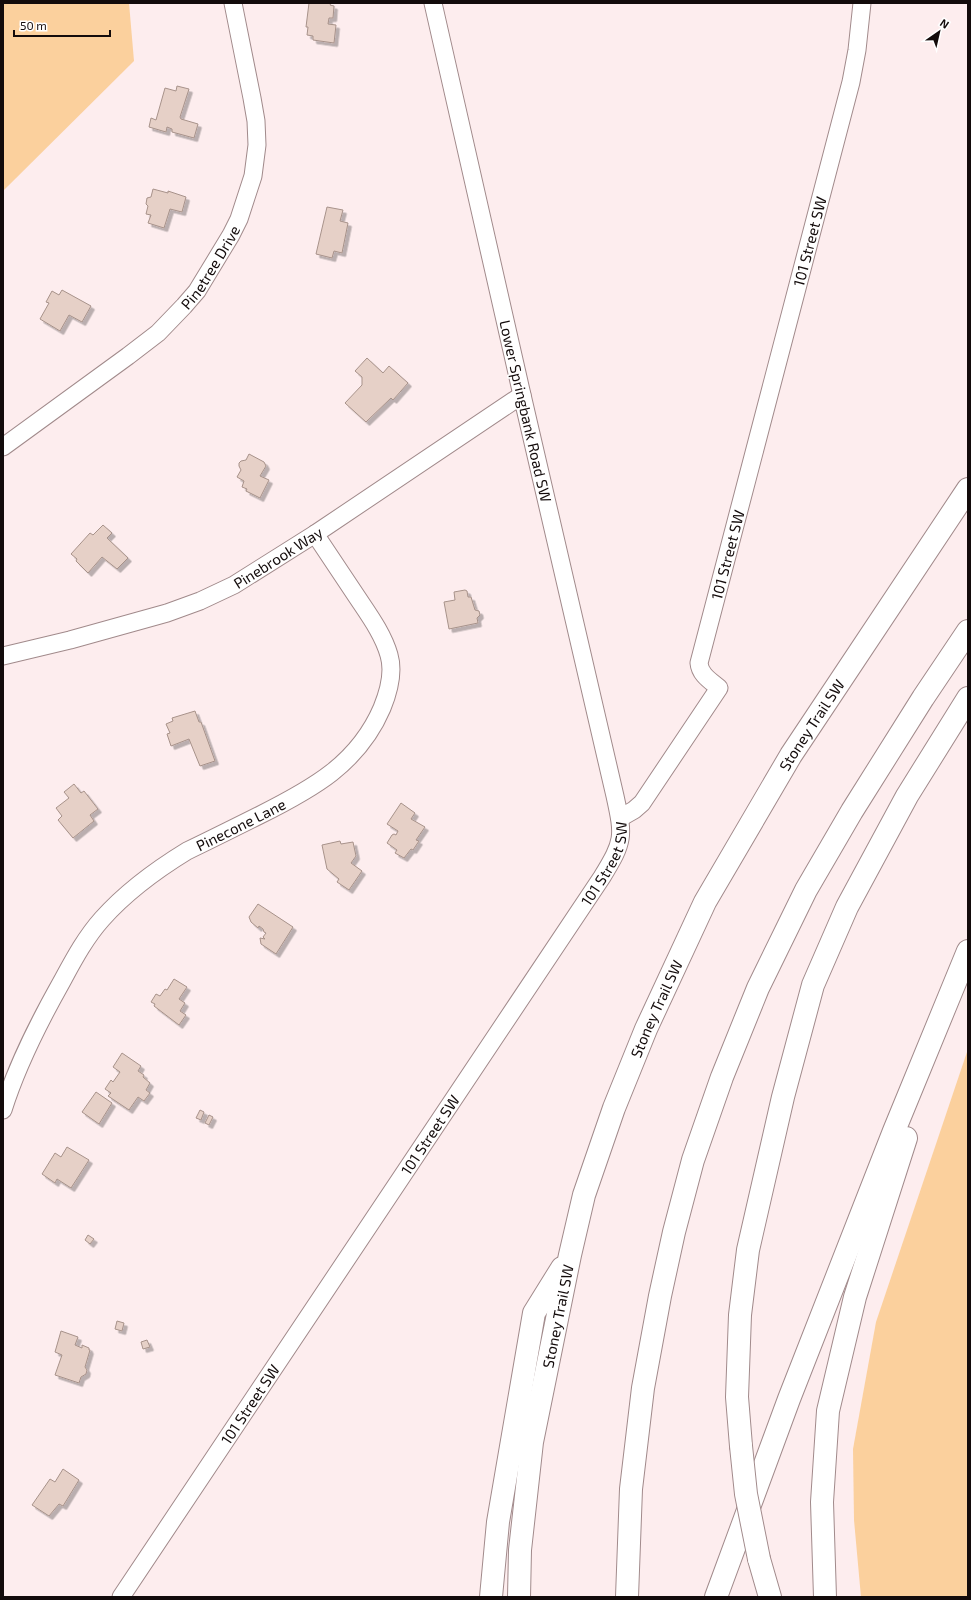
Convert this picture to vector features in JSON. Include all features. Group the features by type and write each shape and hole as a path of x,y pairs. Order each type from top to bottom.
{"highway":[{"name":"Stoney Trail SW","path":"519,1597 520,1550 532,1442 570,1255 584,1195 614,1108 646,1029 705,902 791,755 968,489"},
{"path":"626,1597 631,1489 643,1388 660,1296 674,1232 693,1160 722,1077 758,988 806,890 852,811 923,698 968,632"},
{"path":"770,1597 759,1559 746,1494 737,1397 740,1315 748,1250 783,1096 813,985 847,907 858,886 907,796 968,698"},
{"path":"716,1597 788,1399 894,1131 966,956"},
{"path":"825,1597 822,1502 828,1411 854,1297 966,956"},
{"path":"491,1597 498,1522 534,1313 570,1255"}],"street":[{"name":"Pinetree Drive","path":"3,447 158,333 197,291 239,219 253,176 257,145 256,121 233,3"},
{"name":"Lower Springbank Road SW","path":"433,3 620,818"},
{"name":"101 Street SW","path":"121,1597 602,876 616,854 620,844 622,835 620,818 634,810 642,803 719,688 701,671 700,663 850,82 862,3"},
{"name":"Pinebrook Way","path":"3,656 70,640 167,613 189,606 234,585 315,534 522,395"},
{"name":"Pinecone Lane","path":"3,1110 12,1082 37,1026 75,958 92,931 102,919 129,893 187,851 302,793 326,778 353,752 373,726 386,698 390,684 391,669 389,656 385,644 373,622 315,534"}],"shaded area":[{"path":"3,3 129,3 134,61 3,191"},
{"path":"968,1049 968,1597 861,1597 854,1520 853,1449 876,1322"}],"building":[{"path":"309,3 331,3 330,5 334,6 333,18 329,18 328,24 336,25 334,43 313,40 313,36 307,35 308,27 306,27"},
{"path":"177,86 189,89 180,117 181,119 198,124 194,138 172,132 172,129 167,127 166,132 149,127 151,118 156,120 165,88 176,91"},
{"path":"153,189 168,193 168,191 186,197 182,212 170,209 164,228 148,223 151,215 146,214 148,206 146,204 147,198 151,197"},
{"path":"327,207 343,210 340,221 348,223 342,253 334,251 332,258 316,254"},
{"path":"62,290 91,306 82,322 69,315 60,331 40,319 49,303 46,302 52,291 59,295"},
{"path":"367,358 383,373 389,366 408,383 393,400 391,398 366,422 345,403 362,385 362,377 355,371"},
{"path":"249,454 264,462 266,466 260,476 269,480 260,498 246,491 247,489 242,487 244,481 237,477 241,470 239,463 246,460"},
{"path":"103,525 112,533 107,538 128,558 117,569 102,557 88,573 71,554 90,533 93,535"},
{"path":"467,591 468,597 471,597 475,610 479,611 480,615 477,618 478,623 449,629 444,602 455,600 454,592"},
{"path":"195,711 199,722 201,722 215,761 200,766 189,739 171,746 167,734 170,733 166,724 173,721 172,718"},
{"path":"74,784 81,793 84,791 98,809 90,815 94,821 73,838 58,820 62,816 56,808 69,798 64,792"},
{"path":"401,803 415,813 411,819 425,827 416,840 419,841 413,850 411,849 404,858 395,853 397,850 387,843 392,835 396,835 398,831 387,824"},
{"path":"340,841 341,844 353,842 356,856 351,863 362,871 349,890 337,882 339,879 327,869 322,845"},
{"path":"258,904 293,927 276,954 261,944 260,938 265,939 263,937 266,933 259,926 258,928 251,922 249,917"},
{"path":"174,979 187,987 179,999 185,1003 180,1011 186,1015 179,1025 151,1002 156,994 160,996 165,989 167,990"},
{"path":"122,1053 141,1066 138,1071 144,1075 143,1077 150,1083 146,1090 150,1093 144,1101 138,1097 129,1110 108,1096 111,1093 105,1089 111,1080 113,1082 120,1072 113,1067"},
{"path":"96,1092 112,1103 99,1124 82,1112"},
{"path":"200,1110 204,1112 201,1120 196,1118"},
{"path":"209,1115 213,1117 209,1125 205,1123"},
{"path":"67,1147 89,1160 71,1188 57,1179 55,1183 42,1174 55,1153 61,1157"},
{"path":"88,1235 94,1239 90,1244 85,1240"},
{"path":"117,1321 124,1323 122,1331 115,1329"},
{"path":"61,1331 78,1337 75,1345 82,1348 82,1345 90,1350 85,1367 87,1370 86,1374 81,1377 79,1383 55,1375 62,1355 55,1352"},
{"path":"147,1340 150,1347 143,1349 141,1342"},
{"path":"63,1469 79,1480 63,1506 59,1504 49,1516 32,1505 50,1479 55,1482"}]}
